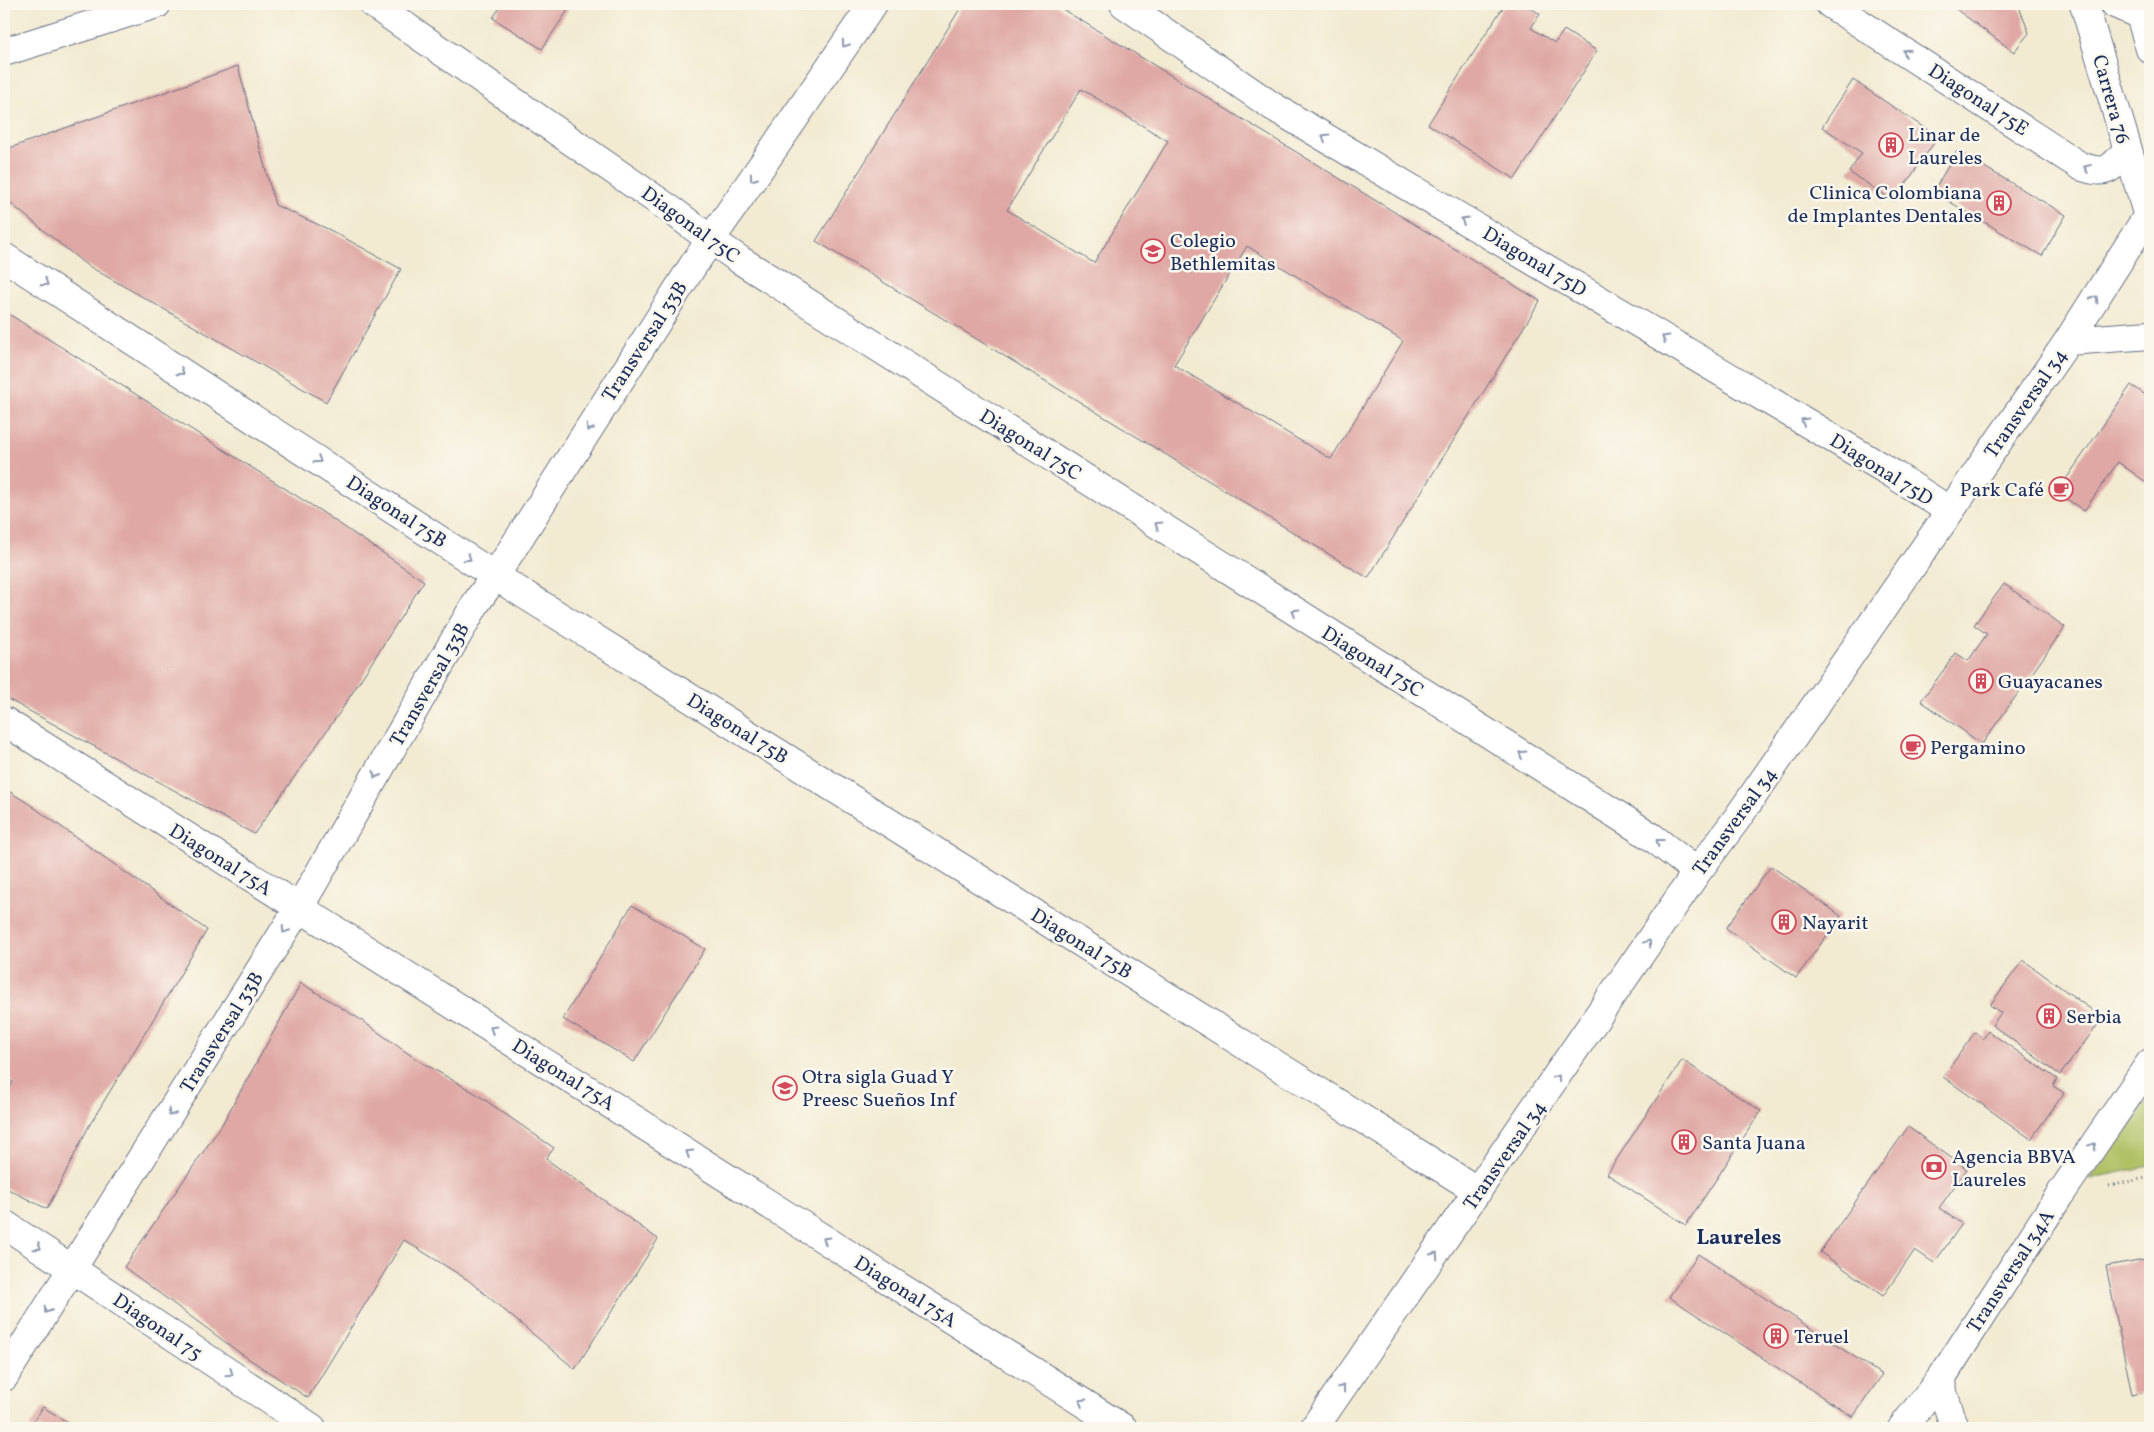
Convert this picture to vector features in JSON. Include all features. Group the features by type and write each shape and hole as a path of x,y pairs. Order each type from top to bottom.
{"street":[{"path":"4,52 157,4"},
{"name":"Diagonal 75C","path":"373,4 666,206 711,240 1652,836 1697,872"},
{"name":"Transversal 33B","path":"4,1377 300,906 476,603 694,264 873,4"},
{"name":"Diagonal 75D","path":"1124,4 1272,106 1893,474 1950,511"},
{"name":"Diagonal 75E","path":"1830,4 2080,166 2098,172 2108,169 2127,150"},
{"name":"Carrera 76","path":"2084,4 2149,217"},
{"path":"2115,4 2140,15 2150,49"},
{"name":"Transversal 34","path":"1314,1428 1697,872 1736,820 2068,341 2149,217"},
{"name":"Diagonal 75B","path":"4,257 495,576 1478,1191"},
{"path":"2068,341 2150,335"},
{"name":"Diagonal 75A","path":"4,721 274,893 300,906 1123,1428"},
{"name":"Transversal 34A","path":"1902,1428 1942,1377 2059,1196 2150,1062"},
{"name":"Diagonal 75","path":"4,1224 312,1428"},
{"path":"1942,1377 1943,1393 1955,1428"}],"green space":[{"path":"2150,1098 2150,1166 2089,1179"}],"building":[{"path":"502,4 572,4 542,49 493,18"},
{"path":"963,4 1054,4 1540,301 1368,578 816,241","holes":["1081,89 1168,141 1094,263 1007,210","1247,246 1403,341 1331,459 1174,365"]},
{"path":"1505,4 1524,4 1540,14 1531,28 1555,43 1564,30 1597,51 1515,179 1428,124"},
{"path":"1949,4 2018,4 2029,33 2014,52"},
{"path":"238,66 275,205 330,230 401,269 326,402 85,264 4,198 4,150"},
{"name":"Linar de Laureles","path":"1853,80 1938,137 1894,201 1849,172 1862,153 1822,127"},
{"name":"Clinica Colombiana de Implantes Dentales","path":"1957,151 2066,215 2042,256 1933,192"},
{"path":"4,311 319,510 424,581 340,712 254,834 4,697"},
{"path":"2131,385 2150,398 2150,485 2118,462 2084,511 2057,492"},
{"name":"Guayacanes","path":"2004,584 2065,627 1982,744 1921,701 1956,653 1968,661 1987,634 1974,625"},
{"path":"4,788 207,930 89,1126 47,1209 4,1187 4,1098 13,1082 4,1077"},
{"name":"Nayarit","path":"1771,866 1841,916 1796,978 1726,928"},
{"path":"632,905 705,949 634,1062 563,1019"},
{"name":"Serbia","path":"2023,960 2103,1018 2060,1075 1992,1025 2001,1013 1990,1005"},
{"path":"301,983 358,1018 416,1059 475,1093 554,1148 546,1159 658,1239 575,1369 468,1280 404,1240 308,1398 240,1353 124,1267 221,1126"},
{"path":"1988,1031 2057,1079 2053,1086 2064,1093 2031,1139 1943,1077 1975,1032 1983,1039"},
{"name":"Santa Juana","path":"1682,1060 1761,1111 1686,1225 1607,1174"},
{"path":"1908,1127 1967,1169 1939,1208 1962,1224 1934,1263 1915,1250 1883,1296 1820,1252"},
{"name":"Teruel","path":"1698,1254 1882,1375 1853,1417 1669,1297"},
{"path":"2150,1258 2150,1391 2132,1395 2106,1266"},
{"path":"43,1407 77,1428 29,1428"}],"place":[{"name":"Linar de Laureles","path":"1891,145"},
{"name":"Clinica Colombiana de Implantes Dentales","path":"1999,203"},
{"name":"Colegio Bethlemitas","path":"1153,251"},
{"name":"Park Café","path":"2061,489"},
{"name":"Guayacanes","path":"1981,681"},
{"name":"Pergamino","path":"1913,747"},
{"name":"Nayarit","path":"1784,922"},
{"name":"Serbia","path":"2049,1016"},
{"name":"Otra sigla Guad Y Preesc Sueños Inf","path":"785,1088"},
{"name":"Santa Juana","path":"1684,1142"},
{"name":"Agencia BBVA Laureles","path":"1934,1167"},
{"name":"Teruel","path":"1776,1336"}],"district":[{"name":"Laureles","path":"1739,1237"}]}
